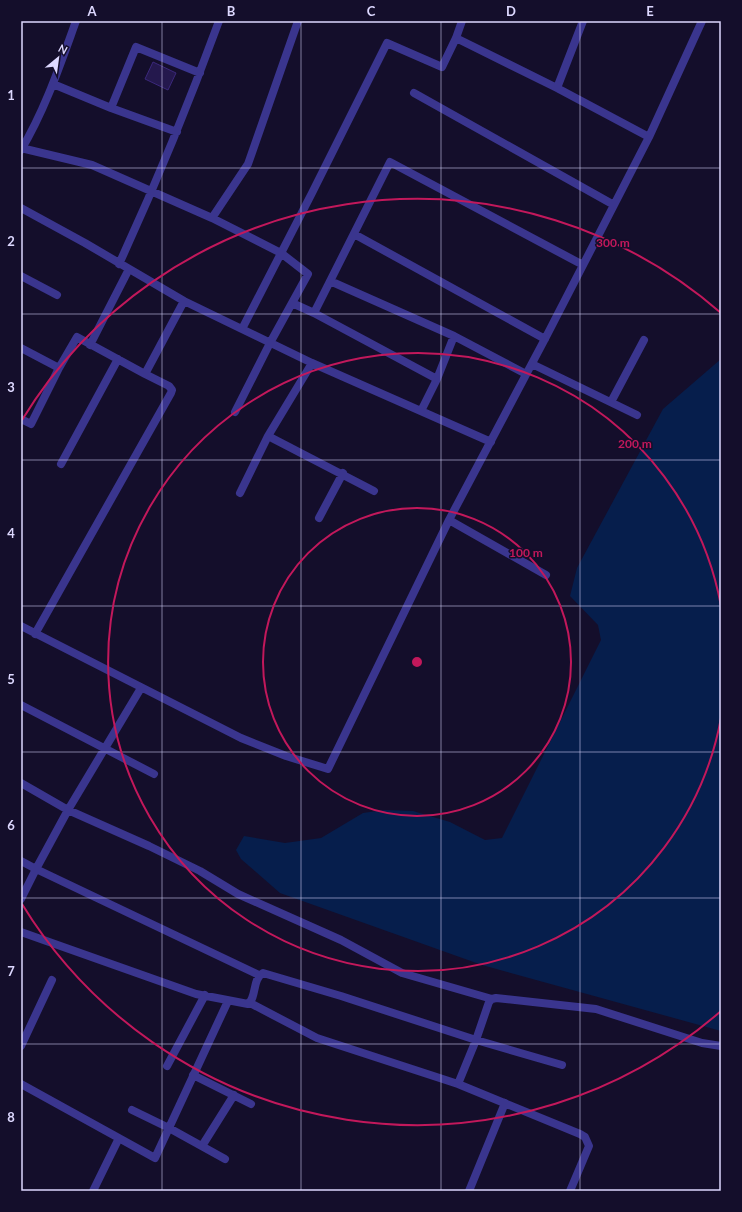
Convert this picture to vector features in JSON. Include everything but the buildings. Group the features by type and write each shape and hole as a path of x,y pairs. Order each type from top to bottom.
{"street":[{"path":"76,21 41,114 21,149 92,165 153,190 281,253 308,274 270,343 235,412"},
{"path":"119,264 153,190 177,132 219,21"},
{"path":"212,218 248,164 298,21"},
{"path":"242,329 387,43 442,67 456,38 462,21"},
{"path":"557,88 583,21"},
{"path":"21,626 241,738 286,756 328,769 449,520 532,364 649,137 702,21"},
{"path":"456,38 557,88 649,137"},
{"path":"111,108 136,47 200,73"},
{"path":"53,84 111,108 177,132"},
{"path":"414,93 614,205"},
{"path":"314,313 390,162 583,264"},
{"path":"21,208 85,243 184,301 312,363 491,442"},
{"path":"354,234 545,339"},
{"path":"90,345 129,270"},
{"path":"21,276 57,295"},
{"path":"330,281 454,336 526,374"},
{"path":"145,374 184,301"},
{"path":"292,303 314,313 437,379"},
{"path":"422,411 437,379 454,336"},
{"path":"21,419 31,424 59,368 77,337 169,386 172,390 172,393 35,634"},
{"path":"611,402 644,340"},
{"path":"21,348 59,368"},
{"path":"61,464 118,359"},
{"path":"240,493 268,436 312,363"},
{"path":"532,364 637,414"},
{"path":"268,436 374,490"},
{"path":"319,518 343,474"},
{"path":"449,520 546,575"},
{"path":"22,894 68,810 141,688"},
{"path":"21,705 154,774"},
{"path":"21,783 68,810 149,846 200,871 238,894 341,940 402,973 492,999 596,1010 702,1043 721,1046"},
{"path":"21,861 259,975 263,973 341,996 476,1040 562,1065"},
{"path":"21,932 205,995 228,1001 250,1003 317,1038 458,1084 580,1134 588,1141 589,1146 570,1191"},
{"path":"250,1003 259,975"},
{"path":"21,1046 52,980"},
{"path":"167,1066 205,995"},
{"path":"458,1084 476,1040 489,1002 492,999"},
{"path":"21,1084 155,1158 228,1001"},
{"path":"193,1075 251,1104"},
{"path":"202,1146 234,1095"},
{"path":"469,1191 505,1104"},
{"path":"132,1110 169,1128 225,1159"},
{"path":"93,1191 119,1138"}],"water":[{"path":"721,359 721,1031 482,965 280,893 241,859 236,850 244,836 285,843 321,838 363,813 384,810 413,811 450,822 485,840 502,838 601,640 598,625 570,596 577,568 663,409"}]}
